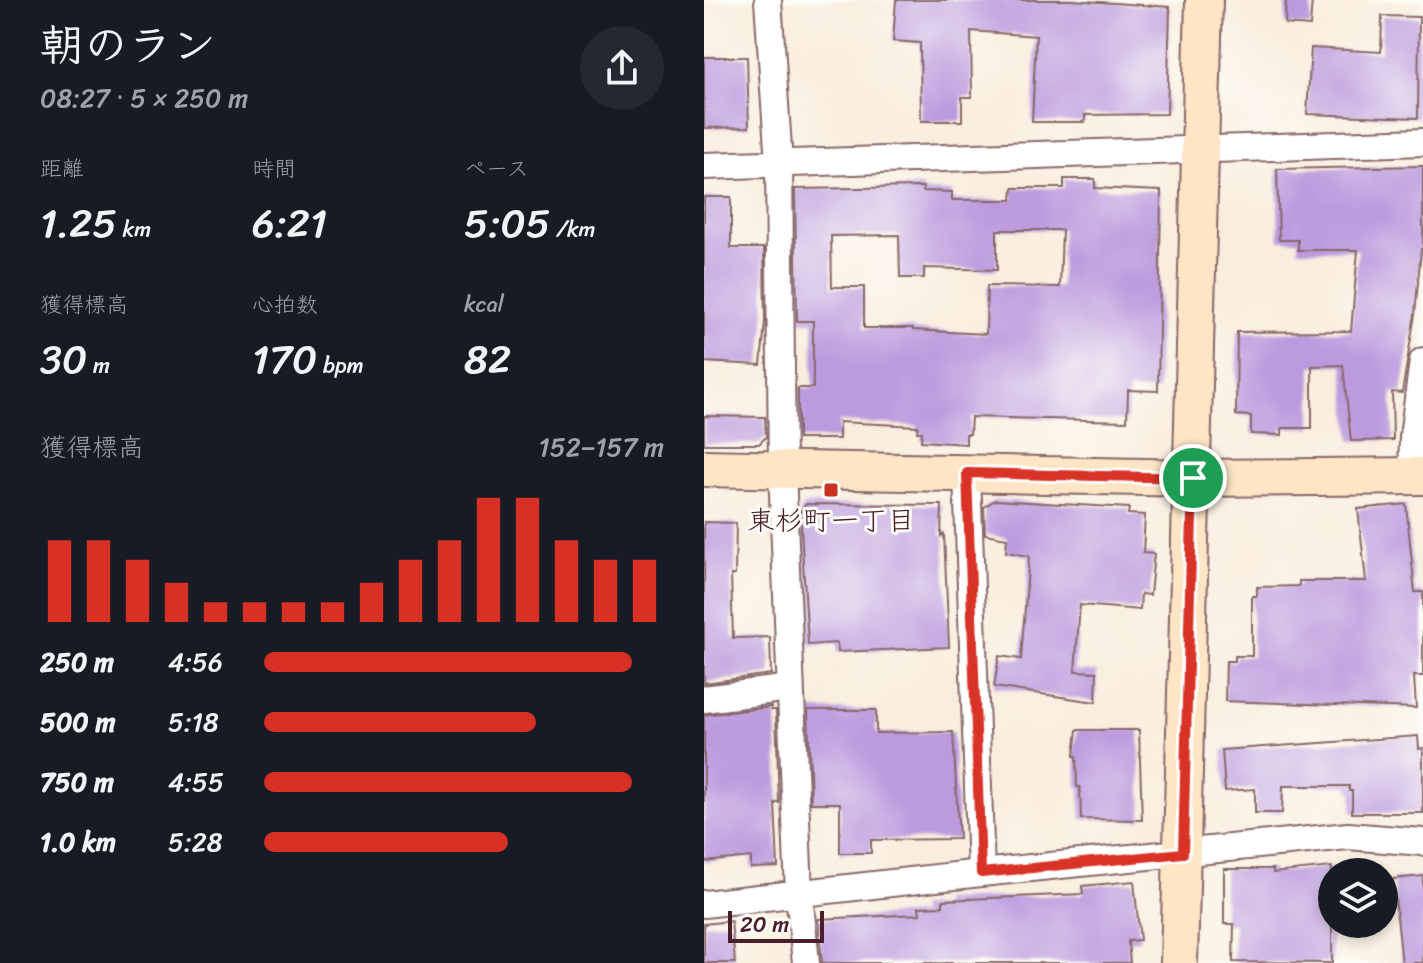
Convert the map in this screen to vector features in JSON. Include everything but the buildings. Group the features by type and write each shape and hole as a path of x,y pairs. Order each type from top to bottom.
{"street":[{"path":"768,0 779,163 782,470 790,688 799,894 806,963"},
{"path":"1179,963 1204,0"},
{"path":"704,166 1423,142"},
{"path":"704,468 1193,478 1418,476 1413,437 1423,361"},
{"path":"967,473 981,873"},
{"path":"704,699 790,688"},
{"path":"704,904 1348,836 1423,842"}],"place":[{"name":"東杉町一丁目","path":"831,490"}],"route":[{"path":"967,473 1193,478 1183,853 981,873 967,473"}]}
